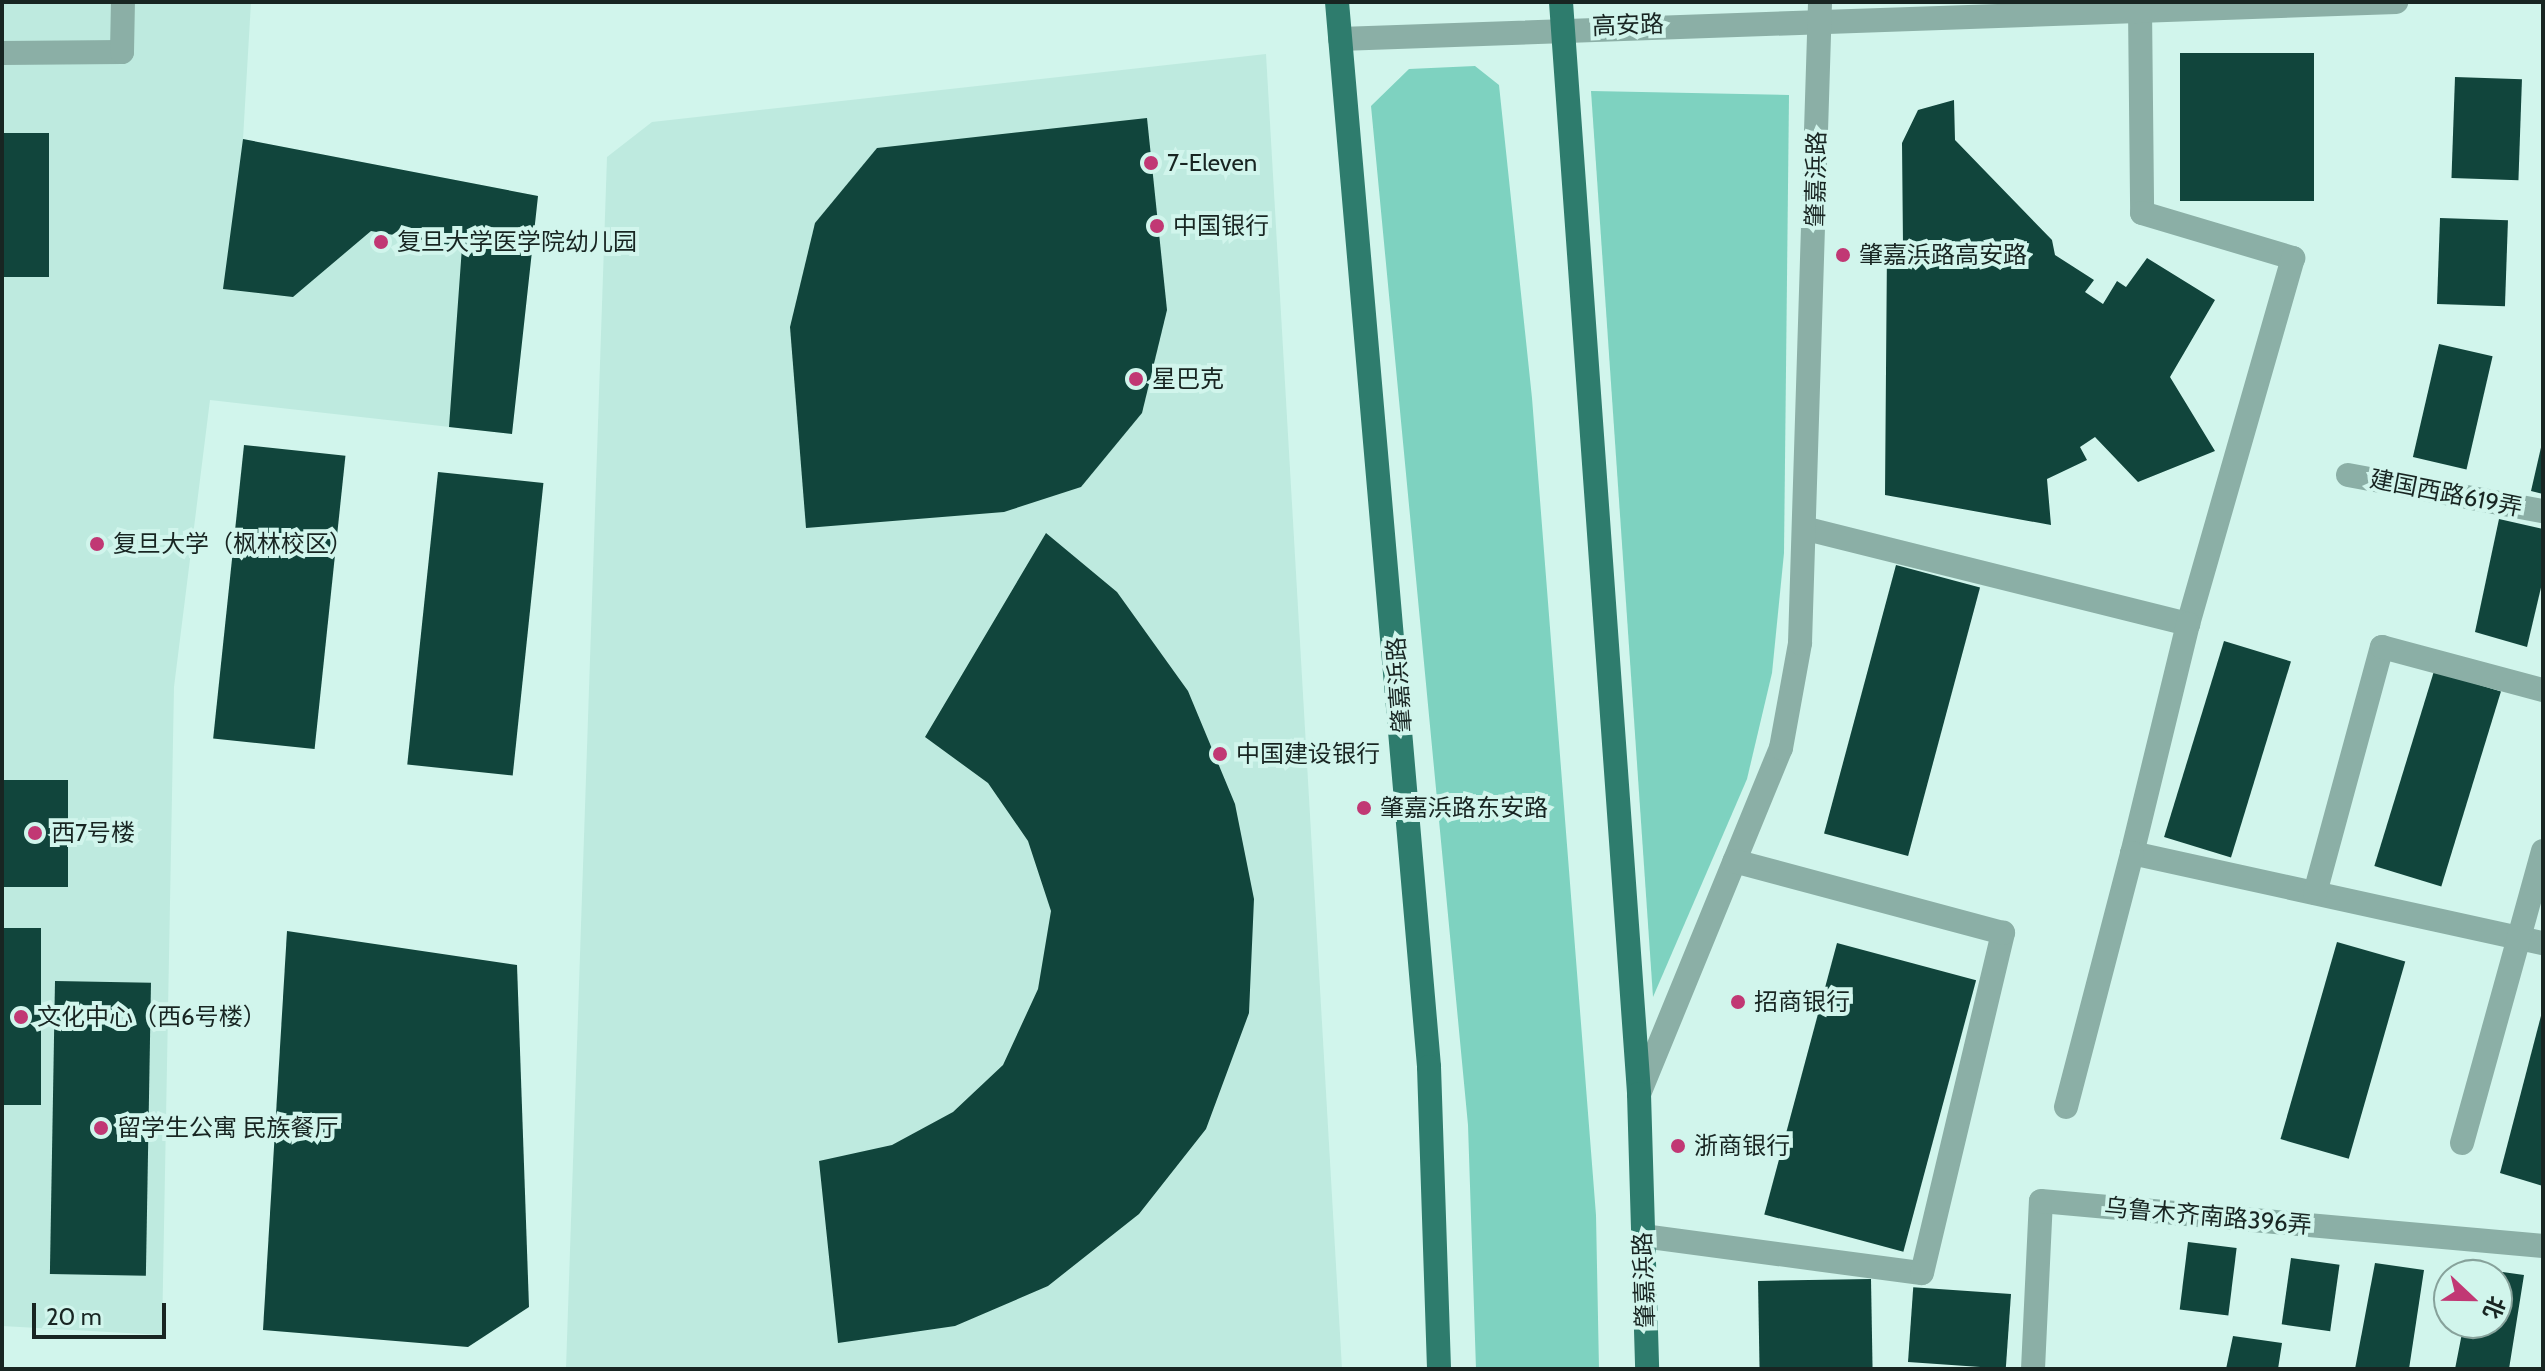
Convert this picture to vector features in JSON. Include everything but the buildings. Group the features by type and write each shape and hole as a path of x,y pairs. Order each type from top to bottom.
{"main road":[{"name":"肇嘉浜路","path":"1337,2 1429,1067 1439,1369"},
{"name":"肇嘉浜路","path":"1561,2 1639,1094 1647,1369"}],"street":[{"path":"2,53 122,52 123,2"},
{"name":"高安路","path":"1340,39 1563,28 1819,10 2140,8 2396,2"},
{"path":"2066,1107 2188,624 2293,258 2142,213 2140,8"},
{"name":"肇嘉浜路","path":"1639,1094 1781,748 1800,643 1807,529 1819,10"},
{"name":"建国西路619弄","path":"2348,475 2543,511"},
{"path":"1807,529 2188,624"},
{"path":"2315,893 2382,647 2543,690"},
{"path":"2462,1143 2533,941 2543,851"},
{"path":"2132,853 2533,941"},
{"path":"1643,1236 1922,1273 2003,933 1735,861"},
{"name":"乌鲁木齐南路396弄","path":"2033,1369 2041,1201 2543,1246"}],"shaded area":[{"name":"复旦大学（枫林校区）","path":"2,2 251,2 243,139 538,196 512,434 210,400 174,687 162,1335 2,1326"},
{"path":"1266,54 1342,1369 566,1369 607,157 652,122"}],"green space":[{"path":"1475,66 1499,85 1532,398 1596,1215 1599,1369 1476,1369 1468,1125 1371,106 1409,69"},
{"path":"1591,91 1789,95 1784,553 1772,673 1747,779 1653,997"}],"place":[{"name":"7-Eleven","path":"1151,163"},
{"name":"中国银行","path":"1157,226"},
{"name":"复旦大学医学院幼儿园","path":"381,242"},
{"name":"肇嘉浜路高安路","path":"1843,255"},
{"name":"星巴克","path":"1136,379"},
{"name":"复旦大学（枫林校区）","path":"97,544"},
{"name":"中国建设银行","path":"1220,754"},
{"name":"肇嘉浜路东安路","path":"1364,808"},
{"name":"西7号楼","path":"35,833"},
{"name":"招商银行","path":"1738,1002"},
{"name":"文化中心（西6号楼）","path":"21,1017"},
{"name":"留学生公寓 民族餐厅","path":"101,1128"},
{"name":"浙商银行","path":"1678,1146"}]}
